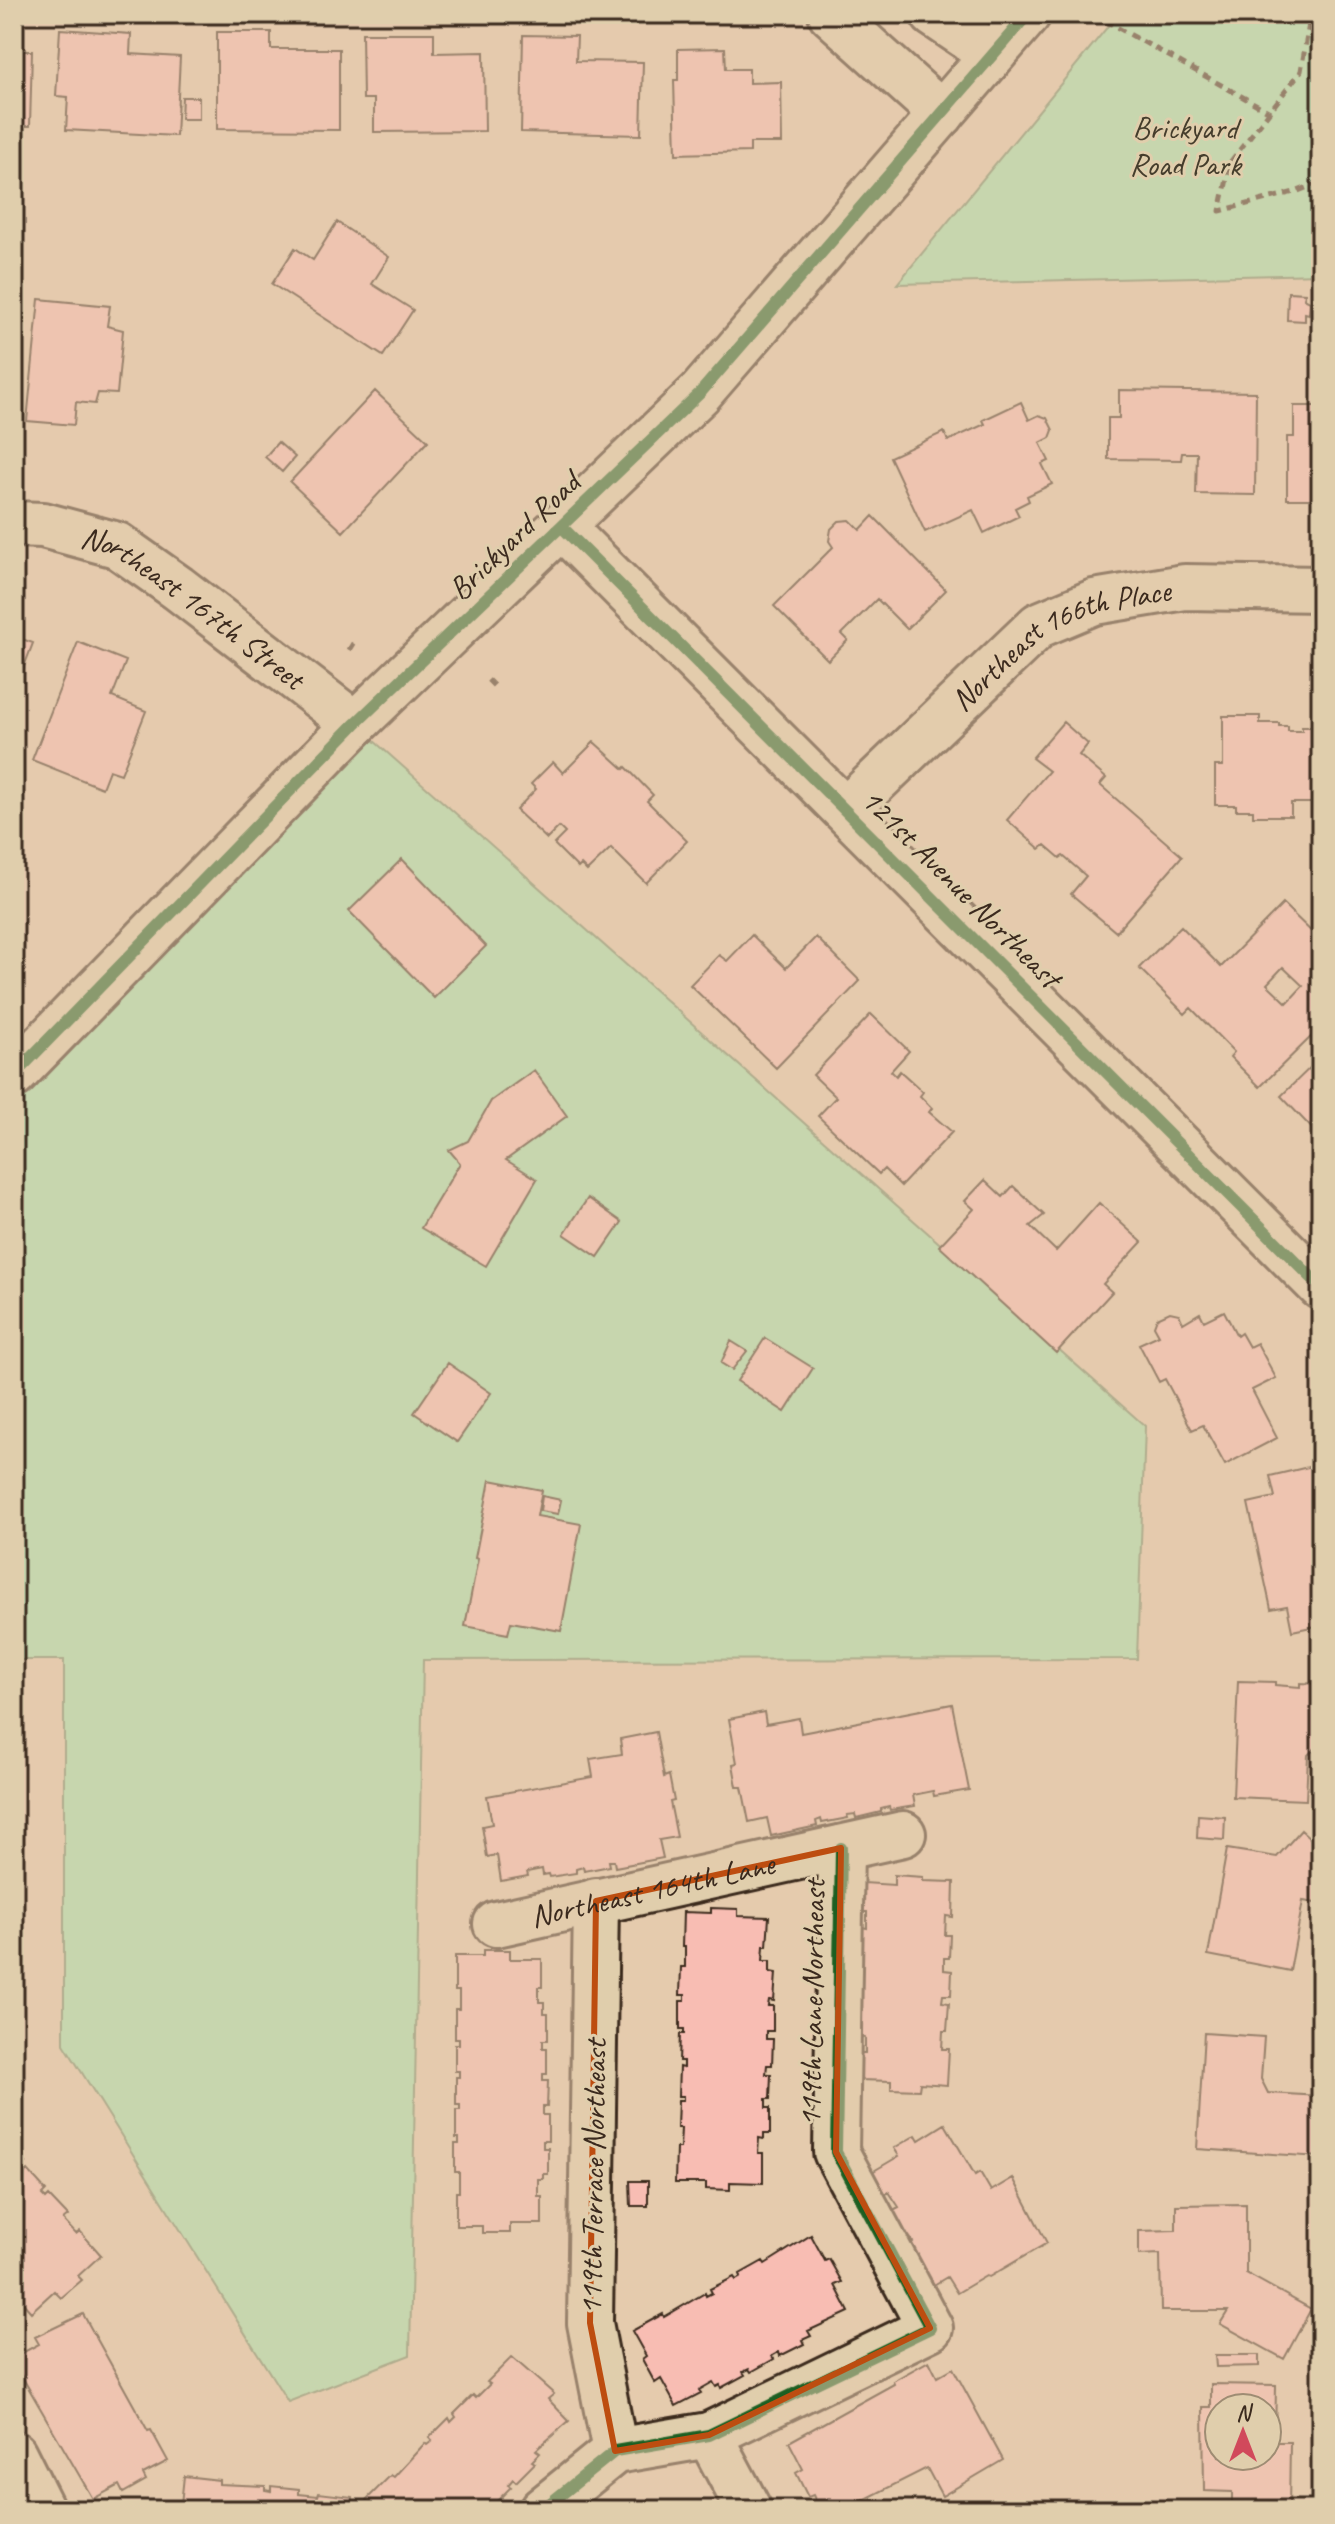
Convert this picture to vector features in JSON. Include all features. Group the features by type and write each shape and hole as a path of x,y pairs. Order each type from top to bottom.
{"street":[{"path":"831,14 942,114"},
{"path":"933,14 992,54"},
{"name":"Brickyard Road","path":"14,1075 355,724 700,393 1028,14"},
{"name":"Northeast 167th Street","path":"14,524 43,525 117,545 355,724"},
{"name":"121st Avenue Northeast","path":"562,527 1321,1287"},
{"name":"Northeast 166th Place","path":"846,810 1039,625 1094,602 1185,587 1321,589"},
{"name":"Northeast 164th Lane","path":"496,1924 903,1834"},
{"name":"119th Lane Northeast","path":"709,2435 930,2328 836,2152 841,1848"},
{"name":"119th Terrace Northeast","path":"596,1901 590,2323 615,2451"},
{"path":"542,2510 615,2451 709,2435 749,2510"},
{"path":"14,2454 42,2510"}],"path":[{"path":"1093,14 1270,112"},
{"path":"1317,14 1310,18 1301,71 1231,161 1220,211 1321,182"},
{"path":"349,650 355,640"},
{"path":"488,680 494,686"}],"highlighted area":[{"path":"841,1848 836,2152 930,2328 709,2435 615,2451 590,2323 596,1901"}],"green space":[{"name":"Brickyard Road Park","path":"1118,14 1321,14 1321,274 897,284"},
{"path":"355,724 1145,1426 1137,1659 423,1660 410,2355 288,2402 64,2044 64,1660 14,1660 14,1072"}],"building":[{"path":"60,29 131,34 130,54 180,57 176,136 66,130 68,97 56,96"},
{"path":"217,32 271,32 271,49 339,49 339,130 217,129"},
{"path":"362,33 434,33 434,53 484,52 485,131 374,132 374,99 363,99"},
{"path":"523,35 577,36 576,61 643,62 641,135 521,132"},
{"path":"725,48 726,69 749,69 749,83 781,82 782,143 750,143 750,152 676,154 674,80 678,80 678,49"},
{"path":"14,51 32,51 30,126 14,126"},
{"path":"182,97 199,97 199,119 181,119"},
{"path":"337,222 389,257 372,284 413,310 383,356 272,284 295,248 313,260"},
{"path":"1288,292 1305,293 1304,299 1310,302 1305,321 1287,320"},
{"path":"39,299 110,306 107,326 123,330 117,394 98,393 95,404 76,402 74,425 27,421"},
{"path":"1119,390 1256,392 1255,495 1196,494 1197,453 1182,453 1181,460 1108,459 1108,418 1119,418"},
{"path":"375,391 428,441 343,532 290,482"},
{"path":"1021,402 1029,420 1039,415 1047,418 1053,430 1050,438 1040,443 1049,461 1042,464 1052,484 1027,496 1029,501 1015,508 1019,516 984,533 973,510 925,532 890,457 944,432 948,441 985,424 983,420"},
{"path":"1294,406 1321,406 1321,499 1287,499 1287,437 1294,437"},
{"path":"278,442 295,457 282,472 265,457"},
{"path":"873,516 946,590 907,629 877,599 842,634 848,640 828,660 774,606 833,547 829,541 831,529 839,521 850,520 860,530"},
{"path":"14,636 33,643 14,693"},
{"path":"78,642 126,661 112,697 146,711 121,774 109,770 102,788 32,760"},
{"path":"1223,716 1260,716 1260,723 1279,723 1279,726 1288,726 1288,731 1321,727 1321,803 1291,803 1291,816 1253,816 1253,810 1236,810 1236,805 1215,805 1215,766 1223,766"},
{"path":"1063,722 1088,744 1079,755 1106,778 1100,785 1182,856 1116,932 1071,894 1086,876 1045,845 1040,849 1007,820 1049,771 1032,758"},
{"path":"594,742 624,769 626,767 653,795 647,801 687,841 646,883 611,848 587,871 581,865 578,868 554,844 565,833 559,827 547,839 516,810 536,789 531,784 553,762 563,773"},
{"path":"402,859 486,946 434,998 349,911"},
{"path":"1283,904 1321,941 1321,1027 1260,1087 1230,1057 1234,1052 1191,1008 1185,1014 1139,968 1181,926 1221,967","holes":["1283,967 1303,986 1287,1003 1267,984"]},
{"path":"752,935 786,968 816,937 860,981 776,1068 690,985 719,955 727,961"},
{"path":"871,1014 909,1051 891,1071 896,1076 900,1071 923,1092 920,1096 932,1108 929,1112 952,1132 901,1186 884,1169 879,1174 818,1116 836,1097 813,1075"},
{"path":"1321,1057 1321,1138 1281,1096"},
{"path":"534,1070 567,1116 506,1160 537,1179 486,1266 421,1228 460,1163 449,1150 468,1141 491,1101"},
{"path":"985,1180 1003,1197 1013,1186 1044,1215 1030,1226 1056,1251 1099,1203 1142,1242 1103,1284 1112,1292 1056,1353 939,1246 974,1209 965,1201"},
{"path":"588,1198 622,1222 598,1257 564,1234"},
{"path":"1224,1311 1237,1336 1241,1333 1249,1347 1257,1343 1276,1378 1252,1390 1277,1438 1225,1465 1203,1425 1192,1430 1165,1379 1159,1382 1139,1344 1159,1335 1154,1326 1157,1318 1170,1312 1179,1314 1183,1323 1200,1313 1204,1321"},
{"path":"765,1338 813,1368 785,1412 737,1381"},
{"path":"731,1341 747,1351 732,1370 721,1363"},
{"path":"448,1363 491,1393 457,1442 414,1413"},
{"path":"1321,1464 1321,1625 1292,1631 1287,1606 1271,1609 1248,1503 1275,1497 1270,1476"},
{"path":"490,1480 542,1490 537,1516 581,1524 561,1631 511,1622 508,1634 465,1626"},
{"path":"542,1496 561,1500 558,1514 540,1511"},
{"path":"1238,1681 1275,1682 1275,1685 1300,1687 1300,1683 1321,1684 1321,1743 1308,1755 1306,1800 1233,1797"},
{"path":"952,1704 969,1790 934,1796 933,1791 913,1795 915,1806 890,1810 889,1807 856,1818 855,1814 847,1815 848,1818 822,1823 821,1819 816,1821 817,1826 771,1836 767,1818 749,1822 742,1787 737,1787 733,1764 737,1763 729,1719 764,1712 766,1724 799,1718 801,1733"},
{"path":"656,1732 664,1777 669,1775 674,1801 670,1802 677,1837 659,1840 663,1858 615,1867 614,1861 609,1861 610,1866 584,1871 583,1867 576,1869 576,1873 550,1877 549,1874 543,1875 542,1869 527,1872 528,1876 501,1881 497,1855 487,1857 482,1826 492,1824 487,1796 593,1777 590,1759 622,1754 620,1739"},
{"path":"1198,1815 1225,1817 1224,1840 1197,1838"},
{"path":"1301,1830 1321,1848 1321,1904 1303,1901 1290,1971 1208,1955 1227,1849 1277,1857"},
{"path":"894,1875 923,1877 923,1881 954,1882 953,1917 946,1916 945,1935 950,1935 949,1958 944,1958 944,1970 952,1971 951,1995 943,1995 942,2002 949,2003 942,2049 949,2049 947,2085 920,2083 919,2090 891,2089 891,2081 860,2080 861,2053 865,2053 865,2038 858,2037 862,1927 867,1928 867,1912 863,1912 864,1883 894,1885"},
{"path":"711,1908 738,1909 738,1916 769,1917 763,1961 770,1961 770,1972 776,1973 774,2001 769,2000 768,2006 773,2006 773,2031 766,2031 766,2039 773,2039 772,2065 767,2065 766,2074 771,2074 770,2099 766,2099 766,2108 770,2108 770,2134 764,2134 764,2139 759,2138 758,2153 763,2153 763,2183 730,2182 730,2190 706,2189 706,2183 675,2183 676,2148 680,2148 681,2128 677,2128 678,2100 683,2100 683,2096 678,2096 679,2067 683,2068 683,2061 679,2061 680,2034 684,2034 684,2029 680,2029 680,2001 685,2001 685,1995 680,1995 681,1967 685,1967 683,1912 711,1913"},
{"path":"483,1950 510,1950 510,1959 542,1959 539,2002 544,2002 544,2013 548,2013 548,2040 543,2040 543,2048 547,2048 547,2074 543,2074 543,2081 548,2081 547,2107 543,2107 543,2115 548,2115 548,2141 543,2141 543,2148 548,2148 548,2174 538,2179 538,2196 542,2196 542,2224 510,2224 510,2233 482,2233 482,2226 456,2226 459,2172 455,2172 455,2144 459,2144 459,2138 456,2138 456,2110 460,2110 460,2105 456,2105 456,2077 459,2077 459,2071 455,2071 455,2044 459,2044 459,2038 455,2038 455,2009 459,2009 459,1991 455,1991 455,1956 483,1956"},
{"path":"1204,2033 1264,2037 1261,2079 1268,2093 1321,2096 1321,2157 1197,2149"},
{"path":"945,2124 975,2175 980,2172 991,2191 1013,2178 1047,2243 957,2293 947,2277 932,2286 908,2246 913,2242 909,2236 905,2238 892,2217 896,2214 893,2210 899,2207 889,2192 885,2195 872,2172 899,2156 894,2148 916,2135 919,2140"},
{"path":"14,2150 26,2163 21,2167 46,2191 42,2195 46,2199 49,2196 68,2216 63,2220 76,2234 80,2231 101,2255 78,2276 82,2280 61,2298 54,2291 31,2312 14,2293 17,2287 14,2283"},
{"path":"630,2181 648,2181 648,2206 631,2206"},
{"path":"1246,2204 1246,2273 1311,2309 1284,2359 1220,2324 1228,2311 1161,2311 1160,2254 1139,2255 1139,2231 1176,2230 1176,2205"},
{"path":"811,2235 825,2261 829,2259 842,2282 835,2285 849,2312 808,2331 811,2336 802,2340 804,2344 780,2356 779,2352 772,2356 774,2359 751,2372 749,2369 743,2372 745,2375 721,2388 713,2382 699,2390 701,2393 676,2406 661,2379 655,2383 642,2359 646,2356 632,2331 705,2293 706,2296 712,2293 710,2289 734,2277 736,2280 741,2277 740,2274 763,2261 765,2264"},
{"path":"83,2314 168,2461 143,2474 146,2480 123,2493 119,2485 93,2499 14,2363 14,2357 39,2344 35,2337"},
{"path":"1215,2355 1259,2355 1259,2366 1216,2367"},
{"path":"512,2357 554,2394 548,2399 569,2421 536,2450 540,2453 532,2461 535,2463 516,2482 513,2479 508,2485 511,2487 492,2506 489,2503 485,2508 487,2510 377,2510 366,2500 391,2475 394,2477 425,2443 427,2445 432,2441 429,2438 449,2418 451,2422 456,2417 454,2414 473,2395 476,2398"},
{"path":"929,2361 937,2377 953,2368 1003,2460 942,2496 927,2468 844,2510 820,2510 813,2495 808,2497 796,2473 803,2469 789,2442"},
{"path":"1211,2384 1276,2385 1276,2392 1211,2392"},
{"path":"1283,2442 1290,2442 1289,2510 1232,2510 1232,2492 1204,2491 1204,2472 1283,2472"},
{"path":"184,2476 219,2480 219,2484 265,2486 265,2490 271,2491 271,2486 299,2489 299,2494 353,2497 351,2510 176,2510 176,2504 181,2504"}],"cycle path":[{"path":"14,1075 355,724 700,393 1028,14"},
{"path":"562,527 1321,1287"},
{"path":"542,2510 615,2451 709,2435 930,2328 836,2152 841,1848"}]}
